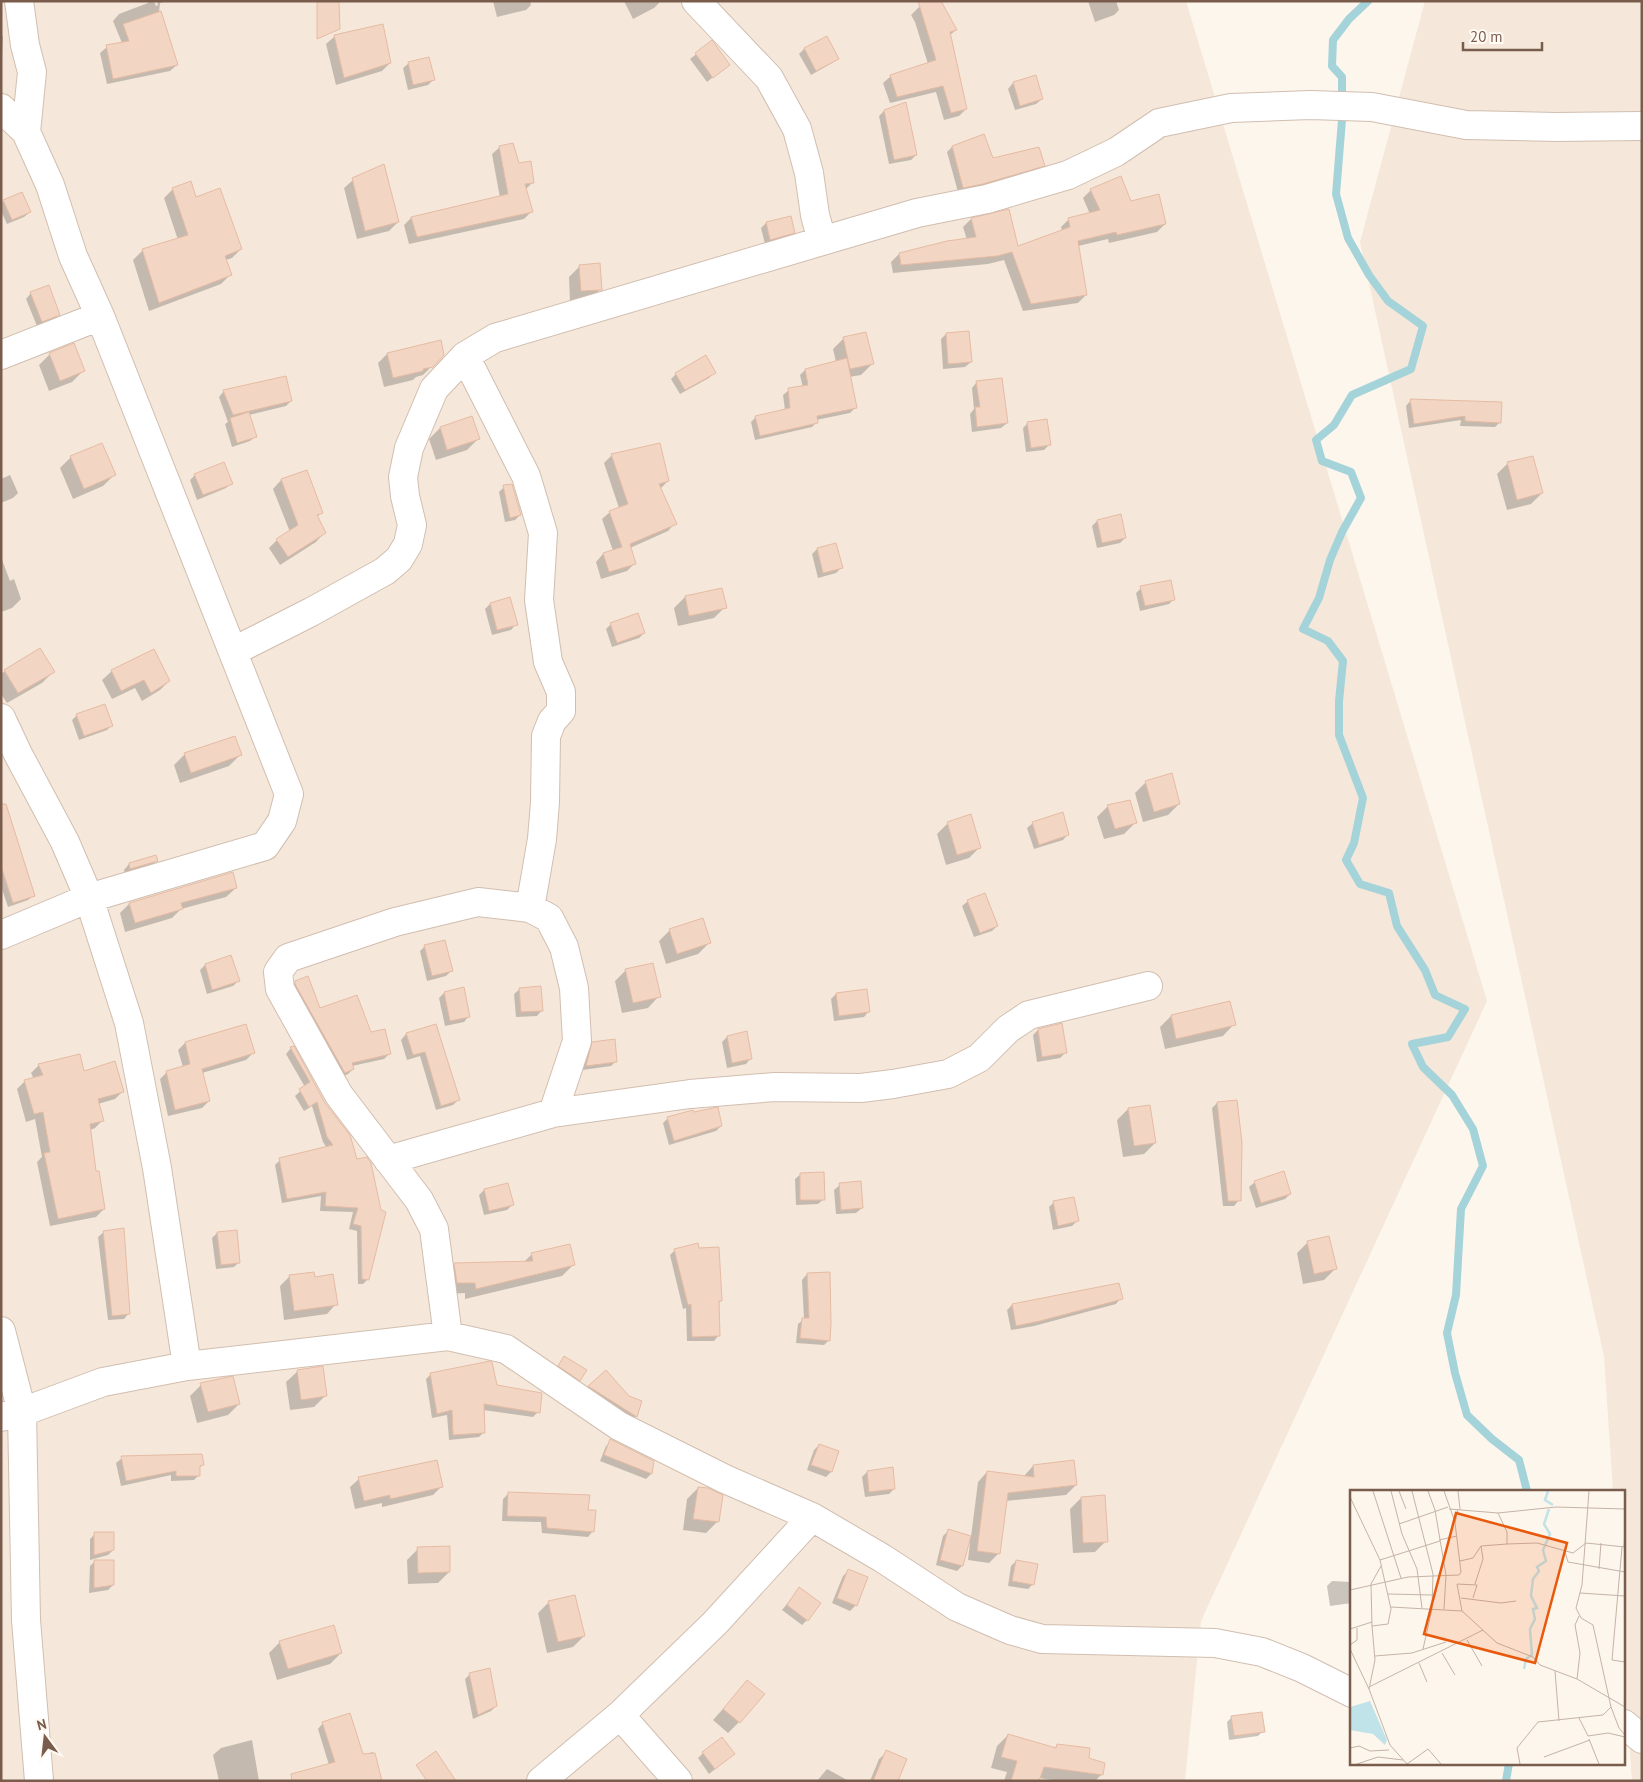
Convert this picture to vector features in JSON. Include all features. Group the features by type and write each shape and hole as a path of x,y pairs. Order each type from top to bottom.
{"street":[{"path":"19,1 25,44 32,72 26,132"},
{"path":"696,1 769,78 797,129 809,173 815,215 822,241"},
{"path":"234,651 376,576 400,559 408,544 412,525 405,496 403,477 409,448 434,389 465,356 495,338 918,213 987,199 1068,175 1116,152 1159,123 1231,108 1310,105 1372,107 1466,125 1642,126"},
{"path":"1,108 26,132 50,185 73,256 100,316 289,794 282,821 265,846 90,898 1,935"},
{"path":"1,355 100,316"},
{"path":"465,356 526,476 543,533 539,600 548,662 560,692 562,704 561,711 552,721 546,736 545,802 542,839 530,908"},
{"path":"1,718 65,842 90,898 129,1023 157,1168 187,1366"},
{"path":"448,1336 434,1229 419,1200 339,1095 280,989 278,972 288,958 395,922 478,902 530,908 550,918 564,947 574,988 577,1041 553,1113"},
{"path":"388,1160 553,1113 690,1094 775,1087 861,1088 948,1074 979,1058 1008,1028 1030,1015 1148,986"},
{"path":"1,1331 11,1414 39,1781"},
{"path":"11,1414 103,1382 187,1366 448,1336 506,1349 619,1426 725,1479 812,1517 882,1558 958,1607 1010,1630 1042,1638 1215,1643 1262,1652 1302,1668 1350,1692"},
{"path":"541,1781 620,1716 715,1623 812,1517"},
{"path":"620,1716 678,1781"},
{"path":"1626,1726 1642,1739"}],"shaded area":[{"path":"1,1 1186,1 1487,1001 1201,1621 1185,1781 1,1781"},
{"path":"1425,1 1642,1 1642,1781 1632,1781 1626,1696 1626,1490 1613,1490 1604,1357 1360,242"}],"building":[{"path":"317,1 339,1 340,29 317,39"},
{"path":"918,1 941,1 957,30 950,32 967,109 951,113 943,86 897,97 890,75 936,60"},
{"path":"161,11 178,65 113,79 106,45 129,41 123,24"},
{"path":"383,24 391,63 344,78 334,35"},
{"path":"827,36 839,59 816,71 804,48"},
{"path":"712,40 730,65 713,78 695,53"},
{"path":"429,57 435,80 413,85 408,62"},
{"path":"1036,75 1043,99 1020,106 1013,82"},
{"path":"906,102 917,155 894,160 884,110"},
{"path":"984,134 993,158 1039,147 1045,166 963,188 952,146"},
{"path":"513,143 519,163 531,161 534,183 525,184 533,212 417,237 411,217 508,194 499,146"},
{"path":"384,164 399,222 365,231 352,178"},
{"path":"1121,176 1131,201 1159,194 1166,224 1117,235 1116,232 1078,241 1087,295 1031,304 1012,252 997,256 901,265 899,253 947,241 976,237 971,218 1009,209 1018,246 1070,227 1068,218 1100,210 1090,189"},
{"path":"191,181 196,197 220,188 242,249 225,256 232,275 159,303 142,249 188,235 172,188"},
{"path":"22,192 31,212 12,220 3,200"},
{"path":"791,216 795,233 770,240 766,222"},
{"path":"600,263 602,290 581,291 579,265"},
{"path":"49,285 60,315 42,322 30,292"},
{"path":"969,331 972,362 948,364 946,333"},
{"path":"866,332 874,364 850,369 843,337"},
{"path":"441,340 444,355 433,367 393,378 387,353"},
{"path":"74,343 85,371 60,381 49,353"},
{"path":"706,355 716,373 685,390 675,373"},
{"path":"847,358 857,408 817,416 818,423 760,436 755,416 790,408 788,388 808,385 805,369"},
{"path":"286,376 292,401 233,415 223,390"},
{"path":"1002,378 1008,423 977,427 975,407 980,407 976,381"},
{"path":"1410,399 1502,402 1501,423 1465,421 1465,416 1414,424"},
{"path":"249,412 257,437 237,443 230,418"},
{"path":"472,416 480,439 447,450 440,427"},
{"path":"1047,419 1051,445 1031,448 1027,422"},
{"path":"102,443 116,475 84,489 70,456"},
{"path":"660,443 669,481 659,484 677,524 630,544 636,564 609,572 603,553 622,547 609,511 628,504 611,454"},
{"path":"1533,456 1543,493 1517,500 1507,462"},
{"path":"224,462 233,484 203,495 194,474"},
{"path":"307,470 323,513 317,515 326,533 288,557 276,539 298,525 281,479"},
{"path":"512,484 521,515 510,518 503,485"},
{"path":"1121,514 1126,538 1102,543 1097,520"},
{"path":"836,543 843,568 823,573 817,548"},
{"path":"1171,580 1175,600 1145,606 1140,586"},
{"path":"722,588 727,608 689,616 685,596"},
{"path":"510,597 518,625 497,630 490,603"},
{"path":"638,613 645,633 617,643 610,623"},
{"path":"40,648 55,672 18,693 4,670"},
{"path":"154,649 170,681 151,693 144,680 121,691 111,670"},
{"path":"105,704 113,726 84,736 76,714"},
{"path":"235,736 242,755 191,773 184,753"},
{"path":"1172,773 1180,804 1154,812 1145,781"},
{"path":"1130,800 1137,823 1115,829 1107,805"},
{"path":"1,804 6,804 35,896 13,903 1,866"},
{"path":"1063,812 1069,835 1039,845 1032,822"},
{"path":"971,814 981,848 957,855 947,822"},
{"path":"156,855 158,861 130,869 129,863"},
{"path":"233,872 237,888 181,903 183,909 135,923 129,903"},
{"path":"985,893 998,926 980,933 967,900"},
{"path":"703,918 711,943 677,954 669,929"},
{"path":"445,940 453,971 432,976 424,945"},
{"path":"231,955 240,981 212,990 205,964"},
{"path":"653,963 661,997 633,1003 625,969"},
{"path":"308,976 320,1008 357,995 371,1032 385,1029 391,1054 352,1063 354,1069 345,1073 295,984 295,981"},
{"path":"541,986 543,1011 521,1012 519,988"},
{"path":"464,987 470,1017 450,1021 444,992"},
{"path":"867,989 870,1012 839,1016 836,993"},
{"path":"1230,1001 1236,1025 1176,1039 1171,1015"},
{"path":"1062,1023 1067,1053 1042,1057 1038,1029"},
{"path":"246,1024 255,1053 202,1069 210,1101 175,1110 166,1071 190,1064 185,1042"},
{"path":"436,1024 460,1100 441,1106 425,1052 413,1055 406,1033"},
{"path":"747,1031 752,1059 732,1063 727,1036"},
{"path":"615,1039 617,1062 586,1066 592,1042"},
{"path":"294,1046 325,1103 350,1135 357,1159 367,1157 371,1163 381,1210 386,1212 369,1280 362,1279 361,1226 353,1224 358,1208 325,1206 326,1192 287,1199 279,1158 333,1145 327,1137 317,1102 309,1107 299,1089 310,1082 290,1047"},
{"path":"80,1054 84,1071 115,1061 124,1092 98,1099 104,1121 90,1124 96,1171 99,1171 105,1209 58,1219 44,1153 50,1152 43,1112 34,1114 24,1080 43,1075 38,1064"},
{"path":"1237,1100 1242,1143 1241,1201 1228,1201 1217,1102"},
{"path":"1150,1105 1156,1143 1134,1146 1128,1108"},
{"path":"718,1107 722,1126 674,1141 667,1117 693,1110 694,1112"},
{"path":"1284,1171 1291,1194 1261,1203 1254,1181"},
{"path":"824,1172 825,1200 800,1200 800,1173"},
{"path":"861,1181 863,1208 841,1210 839,1183"},
{"path":"508,1183 514,1205 489,1211 484,1189"},
{"path":"1074,1197 1079,1221 1058,1226 1053,1201"},
{"path":"124,1228 130,1314 112,1316 103,1231"},
{"path":"237,1230 240,1263 221,1265 217,1232"},
{"path":"1329,1236 1337,1269 1314,1274 1307,1241"},
{"path":"698,1243 699,1248 719,1247 722,1301 719,1301 720,1336 692,1337 691,1304 688,1305 674,1249"},
{"path":"570,1244 575,1265 476,1289 475,1283 457,1283 454,1263 533,1261 531,1253"},
{"path":"314,1272 315,1277 333,1274 338,1305 294,1311 289,1275"},
{"path":"830,1272 830,1341 800,1338 802,1318 809,1318 807,1273"},
{"path":"1119,1283 1123,1299 1016,1326 1012,1304"},
{"path":"564,1356 587,1370 580,1381 558,1366"},
{"path":"492,1362 497,1385 542,1393 540,1413 484,1404 485,1433 453,1435 452,1410 437,1414 430,1373"},
{"path":"323,1366 327,1396 301,1400 297,1370"},
{"path":"606,1370 629,1396 642,1401 637,1417 588,1386"},
{"path":"233,1376 240,1404 208,1412 200,1383"},
{"path":"610,1439 654,1461 652,1474 604,1455"},
{"path":"819,1444 839,1451 832,1472 811,1465"},
{"path":"202,1454 204,1465 200,1466 200,1476 176,1476 176,1471 126,1481 121,1456"},
{"path":"437,1460 443,1487 390,1499 390,1495 364,1501 358,1477"},
{"path":"1074,1460 1077,1485 1008,1493 1000,1554 977,1551 987,1471 1034,1477 1033,1465"},
{"path":"893,1467 895,1489 869,1492 867,1471"},
{"path":"698,1487 708,1488 723,1495 719,1522 693,1519"},
{"path":"508,1492 590,1495 588,1510 596,1510 594,1532 547,1528 546,1517 507,1516"},
{"path":"1105,1495 1108,1542 1083,1543 1081,1497"},
{"path":"948,1529 971,1536 963,1566 940,1560"},
{"path":"94,1532 114,1532 114,1550 94,1555"},
{"path":"450,1546 450,1572 418,1573 417,1547"},
{"path":"94,1560 114,1560 114,1585 94,1588"},
{"path":"1016,1560 1038,1564 1034,1585 1012,1581"},
{"path":"848,1569 868,1577 857,1606 837,1598"},
{"path":"799,1587 821,1603 808,1621 787,1605"},
{"path":"575,1595 585,1636 558,1642 548,1601"},
{"path":"334,1625 342,1653 288,1669 279,1641"},
{"path":"490,1668 497,1706 478,1715 469,1673"},
{"path":"747,1680 765,1694 740,1723 723,1709"},
{"path":"1262,1712 1265,1732 1234,1736 1231,1716"},
{"path":"350,1713 363,1754 375,1753 382,1781 292,1781 291,1774 335,1762 322,1722"},
{"path":"1008,1734 1056,1748 1057,1744 1090,1748 1089,1758 1105,1763 1103,1775 1044,1767 1039,1781 1011,1781 1017,1761 1001,1757"},
{"path":"722,1737 735,1754 715,1769 702,1752"},
{"path":"886,1750 907,1759 898,1781 873,1781"},
{"path":"436,1751 456,1781 427,1781 416,1765"}],"waterway":[{"path":"1368,1 1349,19 1333,40 1332,66 1342,77 1342,120 1336,194 1348,238 1369,275 1388,301 1423,326 1411,369 1352,395 1334,425 1316,440 1322,461 1351,472 1361,498 1342,532 1330,560 1319,598 1303,629 1328,641 1343,661 1339,701 1339,735 1363,798 1354,843 1346,860 1360,884 1389,893 1397,926 1425,970 1435,995 1465,1009 1448,1037 1412,1044 1423,1067 1452,1095 1473,1129 1483,1166 1461,1209 1456,1295 1447,1333 1455,1373 1467,1415 1492,1439 1519,1460 1527,1490"},
{"path":"1506,1781 1509,1764"}]}
